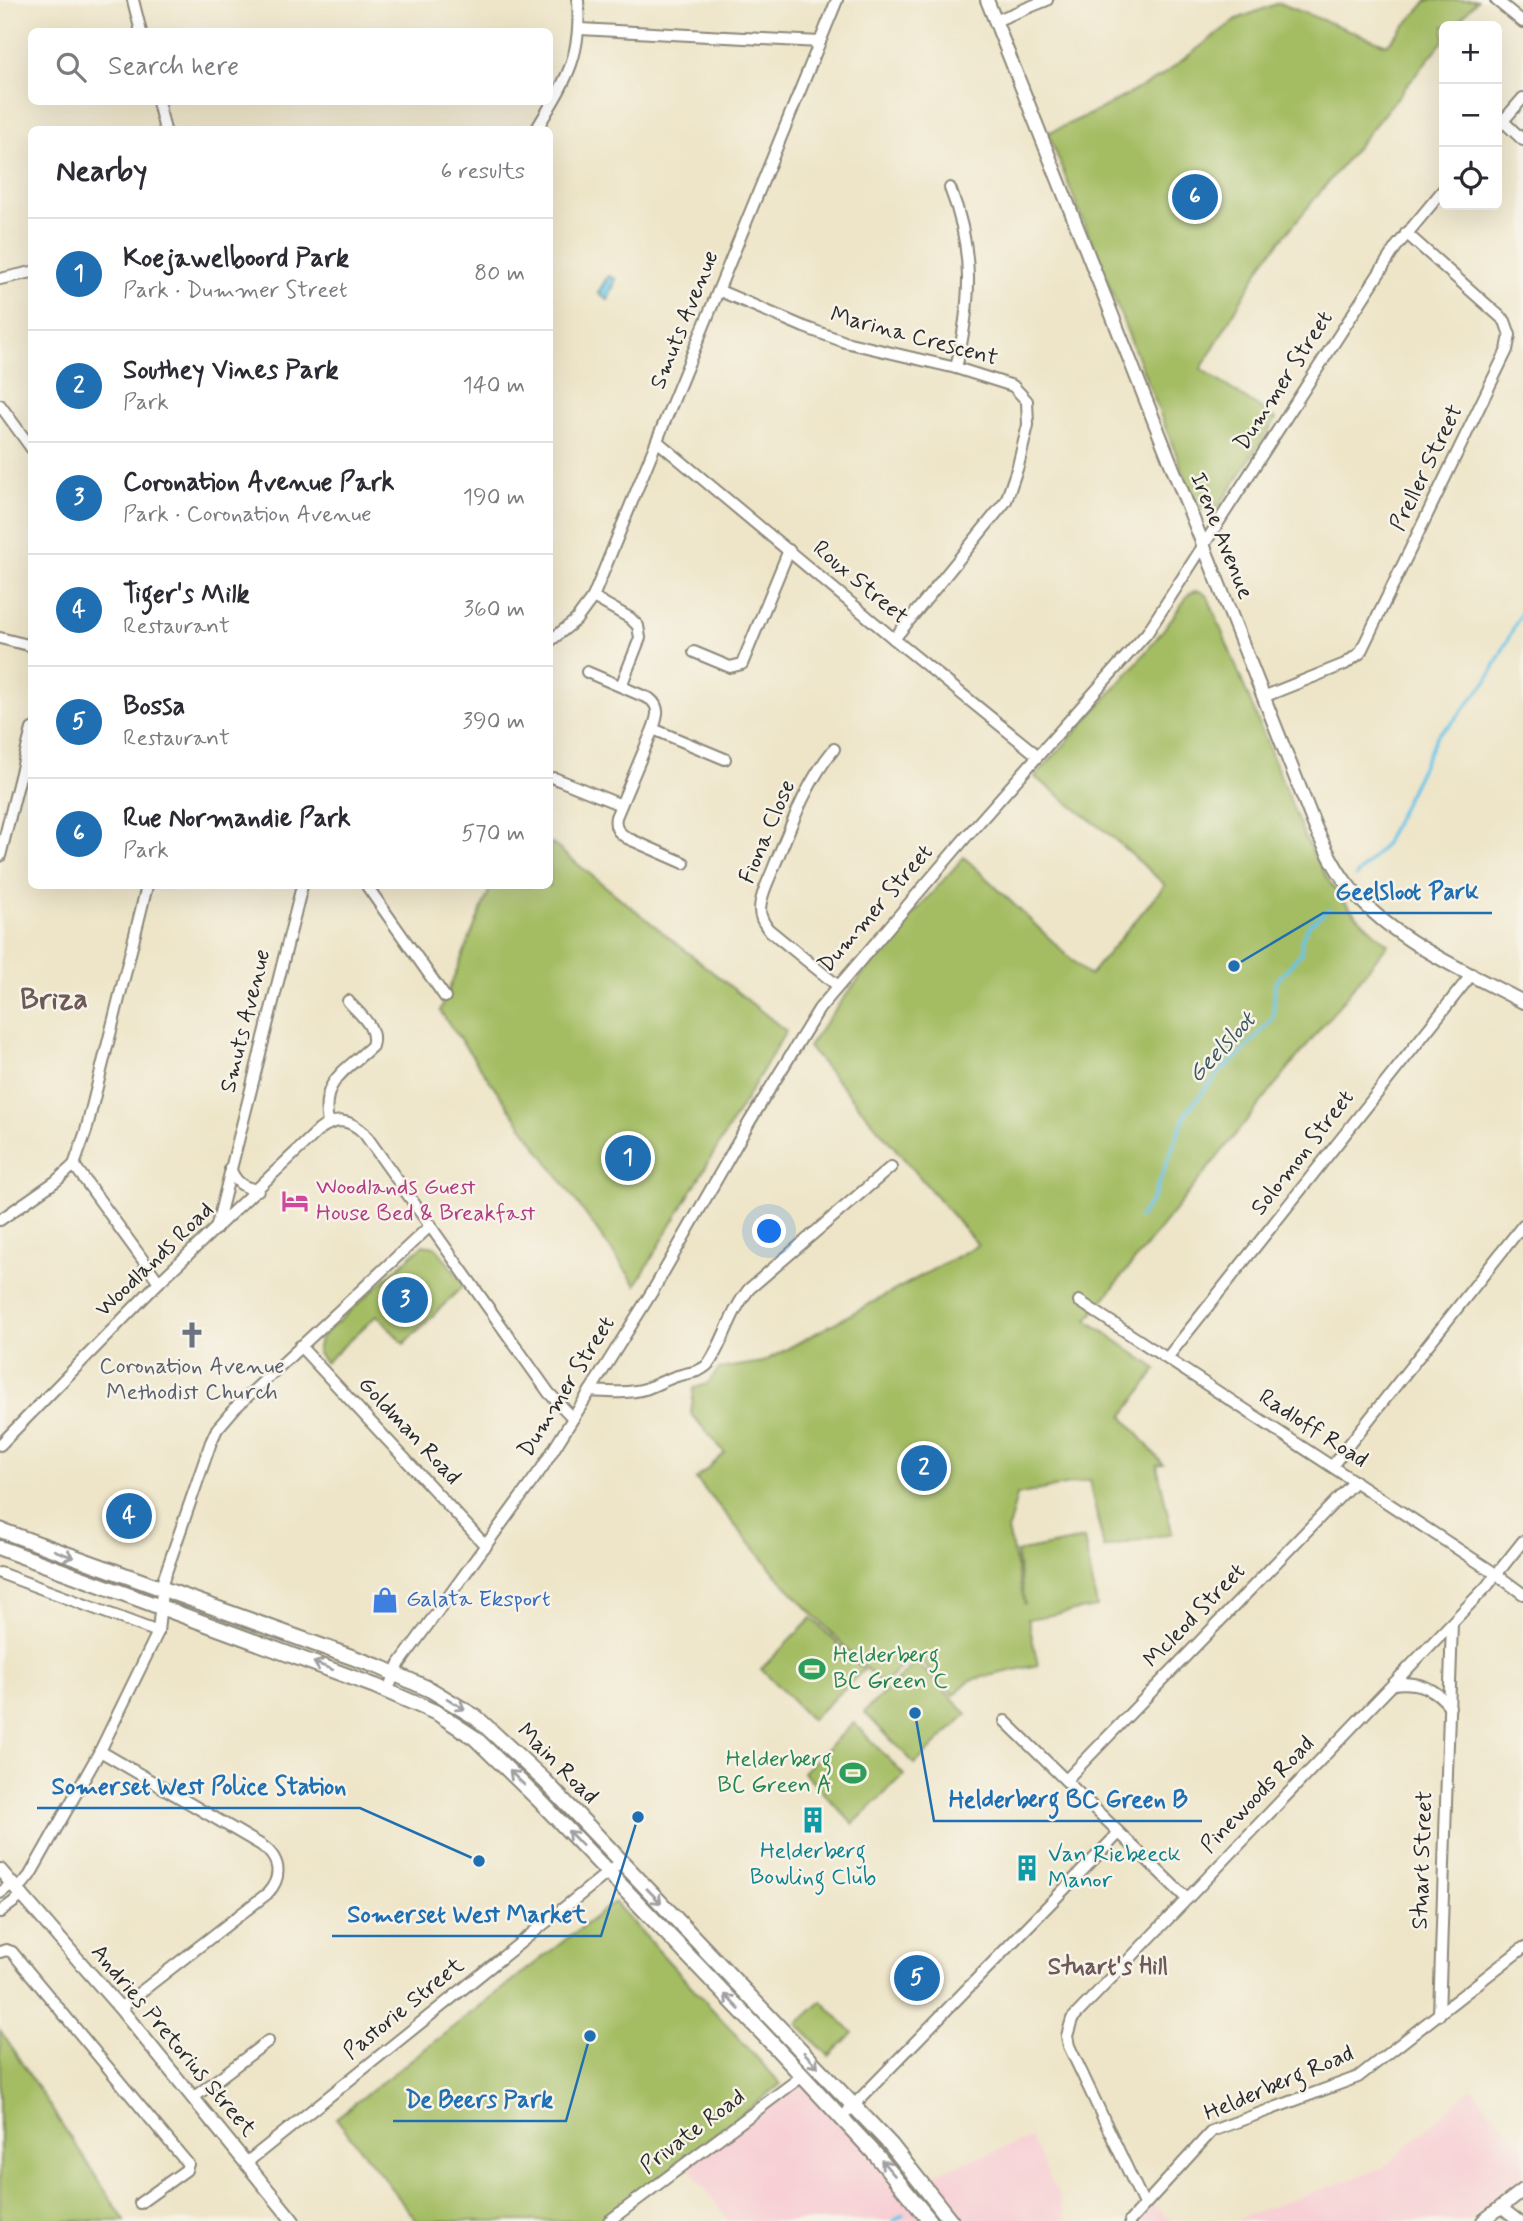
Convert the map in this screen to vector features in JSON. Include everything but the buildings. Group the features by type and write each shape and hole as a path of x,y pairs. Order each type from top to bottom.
{"main road":[{"name":"Main Road","path":"0,1530 395,1673 431,1690 477,1718 544,1780 854,2105 915,2173 951,2221"},
{"name":"Main Road","path":"0,1548 387,1691 437,1713 475,1738 539,1800 841,2118 895,2176 930,2221"}],"street":[{"path":"133,0 140,28"},
{"path":"553,101 576,53 580,29 578,0"},
{"name":"Smuts Avenue","path":"553,639 576,620 593,597 837,0"},
{"name":"Irene Avenue","path":"987,0 1315,830 1345,882 1378,917 1405,937 1523,1002"},
{"path":"995,21 1047,0"},
{"path":"1496,0 1523,22"},
{"path":"580,29 820,43"},
{"path":"1502,123 1523,98"},
{"path":"159,105 164,126"},
{"path":"538,126 551,105"},
{"path":"1502,126 1523,140"},
{"path":"950,188 961,217 968,272 966,325 956,368"},
{"name":"Dummer Street","path":"387,1691 395,1673 542,1468 655,1287 796,1045 838,986 1037,755 1147,633 1406,233 1439,195"},
{"name":"Preller Street","path":"1263,697 1345,664 1360,653 1507,350 1510,335 1505,321 1406,233"},
{"path":"0,279 28,273"},
{"name":"Marina Crescent","path":"720,291 845,342 956,368 1013,386 1027,401 1024,444 1006,501 894,639"},
{"path":"0,405 28,444"},
{"name":"Roux Street","path":"657,441 1037,755"},
{"path":"694,652 730,667 743,664 789,550"},
{"path":"593,597 639,626 640,638 621,686"},
{"path":"0,638 28,645"},
{"path":"587,672 654,702 658,710 653,729 615,822 619,833 684,863"},
{"path":"653,729 725,758"},
{"path":"0,856 28,745"},
{"name":"Fiona Close","path":"834,749 820,766 800,804 763,895 760,911 768,929 838,986"},
{"path":"554,778 621,805"},
{"path":"0,1220 56,1181 74,1164 86,1130 146,889"},
{"name":"Smuts Avenue","path":"216,1230 302,889"},
{"path":"369,889 445,997"},
{"name":"Solomon Street","path":"1167,1358 1472,974"},
{"path":"348,1001 372,1028 374,1040 372,1046 334,1081 328,1090 325,1107 328,1123 343,1120 363,1133 550,1393 573,1418"},
{"name":"Woodlands Road","path":"0,1445 159,1282 328,1123"},
{"path":"74,1164 159,1282"},
{"path":"590,1391 613,1393 645,1389 705,1368 736,1307 749,1289 891,1167"},
{"path":"230,1168 239,1185 258,1190"},
{"path":"0,1912 30,1875 100,1751 158,1632 161,1590 217,1430 300,1346 431,1225"},
{"path":"1332,1466 1523,1225"},
{"name":"Radloff Road","path":"1079,1301 1523,1594"},
{"name":"Goldman Road","path":"300,1346 486,1546"},
{"name":"Mcleod Street","path":"1066,1780 1354,1481"},
{"name":"Pinewoods Road","path":"1144,2204 1069,2046 1068,2030 1072,2019 1452,1623 1523,1541"},
{"path":"0,1573 158,1632"},
{"name":"Stuart Street","path":"1439,2015 1452,1623"},
{"path":"1393,1684 1410,1683 1426,1687 1440,1695 1450,1707"},
{"path":"1005,1721 1187,1899"},
{"path":"100,1751 261,1845 273,1855 279,1871 268,1893 120,2008"},
{"path":"841,2118 1119,1833"},
{"name":"Pastorie Street","path":"246,2163 621,1862"},
{"name":"Andries Pretorius Street","path":"0,1870 120,2008 293,2221"},
{"path":"0,1892 18,1890"},
{"name":"Helderberg Road","path":"1130,2221 1212,2131 1358,2077 1523,1948"},
{"path":"0,1952 12,1952 188,2164 186,2170 140,2203"},
{"path":"193,2098 268,2041"},
{"name":"Private Road","path":"609,2221 802,2077"},
{"path":"1483,2221 1523,2190"},
{"path":"1501,2207 1519,2221"}],"shaded area":[{"path":"809,2072 885,2150 911,2182 1031,2138 1057,2192 1067,2221 939,2221 933,2212 919,2221 729,2221 685,2162"},
{"path":"1472,2088 1523,2149 1523,2178 1468,2221 1237,2221 1383,2168"},
{"path":"1153,2205 1173,2221 1139,2221"}],"green space":[{"path":"1428,0 1477,0 1459,21 1439,21 1439,46 1264,261 1201,369 1276,419 1220,505 1211,510 1203,509 1197,506 1048,133 1097,111 1160,77 1237,19 1279,3 1387,45"},
{"path":"1195,591 1208,597 1304,835 1321,868 1349,907 1388,944 1087,1320 1157,1369 1123,1416 1163,1464 1157,1465 1172,1533 1104,1548 1089,1480 1017,1495 1008,1530 1025,1605 1016,1552 1084,1539 1097,1607 1028,1619 1038,1665 970,1680 953,1695 915,1654 882,1685 785,1585 696,1479 725,1453 691,1414 694,1388 707,1384 719,1369 763,1362 978,1245 808,1047 864,973 964,857 1089,976 1165,885 1110,835 1035,777 1134,666 1189,594"},
{"path":"553,844 786,1031 636,1285 440,1011 490,889 553,889"},
{"path":"423,1245 436,1247 464,1285 404,1344 377,1315 325,1363 317,1352 320,1338"},
{"name":"Helderberg BC Green C","path":"812,1618 864,1670 811,1720 761,1669"},
{"path":"916,1662 967,1714 915,1764 864,1712"},
{"name":"Helderberg BC Green A","path":"854,1723 904,1775 853,1824 803,1772"},
{"path":"614,1902 781,2084 604,2221 417,2221 336,2118"},
{"path":"822,2001 853,2033 829,2056 797,2024"},
{"path":"0,2030 125,2221 0,2221"}],"water":[{"path":"608,276 616,279 608,300 598,293"}],"waterway":[{"name":"Geelsloot","path":"1356,876 1383,847 1438,734 1452,723 1487,681 1523,609"},
{"name":"Geelsloot","path":"1139,1218 1153,1198 1187,1111 1222,1070 1240,1055 1273,1018 1275,983 1301,953 1302,938 1309,925 1329,909"},
{"name":"Geelsloot","path":"894,2221 903,2215"}],"place":[{"name":"Rue Normandie Park","path":"1195,197"},
{"name":"Geelsloot Park","path":"1234,966"},
{"name":"Koejawelboord Park","path":"628,1158"},
{"name":"Woodlands Guest House Bed & Breakfast","path":"295,1201"},
{"name":"Coronation Avenue Park","path":"405,1300"},
{"name":"Coronation Avenue Methodist Church","path":"192,1335"},
{"name":"Southey Vines Park","path":"924,1468"},
{"name":"Tiger's Milk","path":"129,1516"},
{"name":"Galata Eksport","path":"385,1600"},
{"name":"Helderberg BC Green C","path":"812,1669"},
{"name":"Helderberg BC Green B","path":"915,1713"},
{"name":"Helderberg BC Green A","path":"853,1773"},
{"name":"Somerset West Market","path":"638,1817"},
{"name":"Helderberg Bowling Club","path":"813,1820"},
{"name":"Somerset West Police Station","path":"479,1861"},
{"name":"Van Riebeeck Manor","path":"1027,1868"},
{"name":"Bossa","path":"917,1978"},
{"name":"De Beers Park","path":"590,2036"}],"district":[{"name":"Briza","path":"54,999"},
{"name":"Stuart's Hill","path":"1108,1967"}]}
